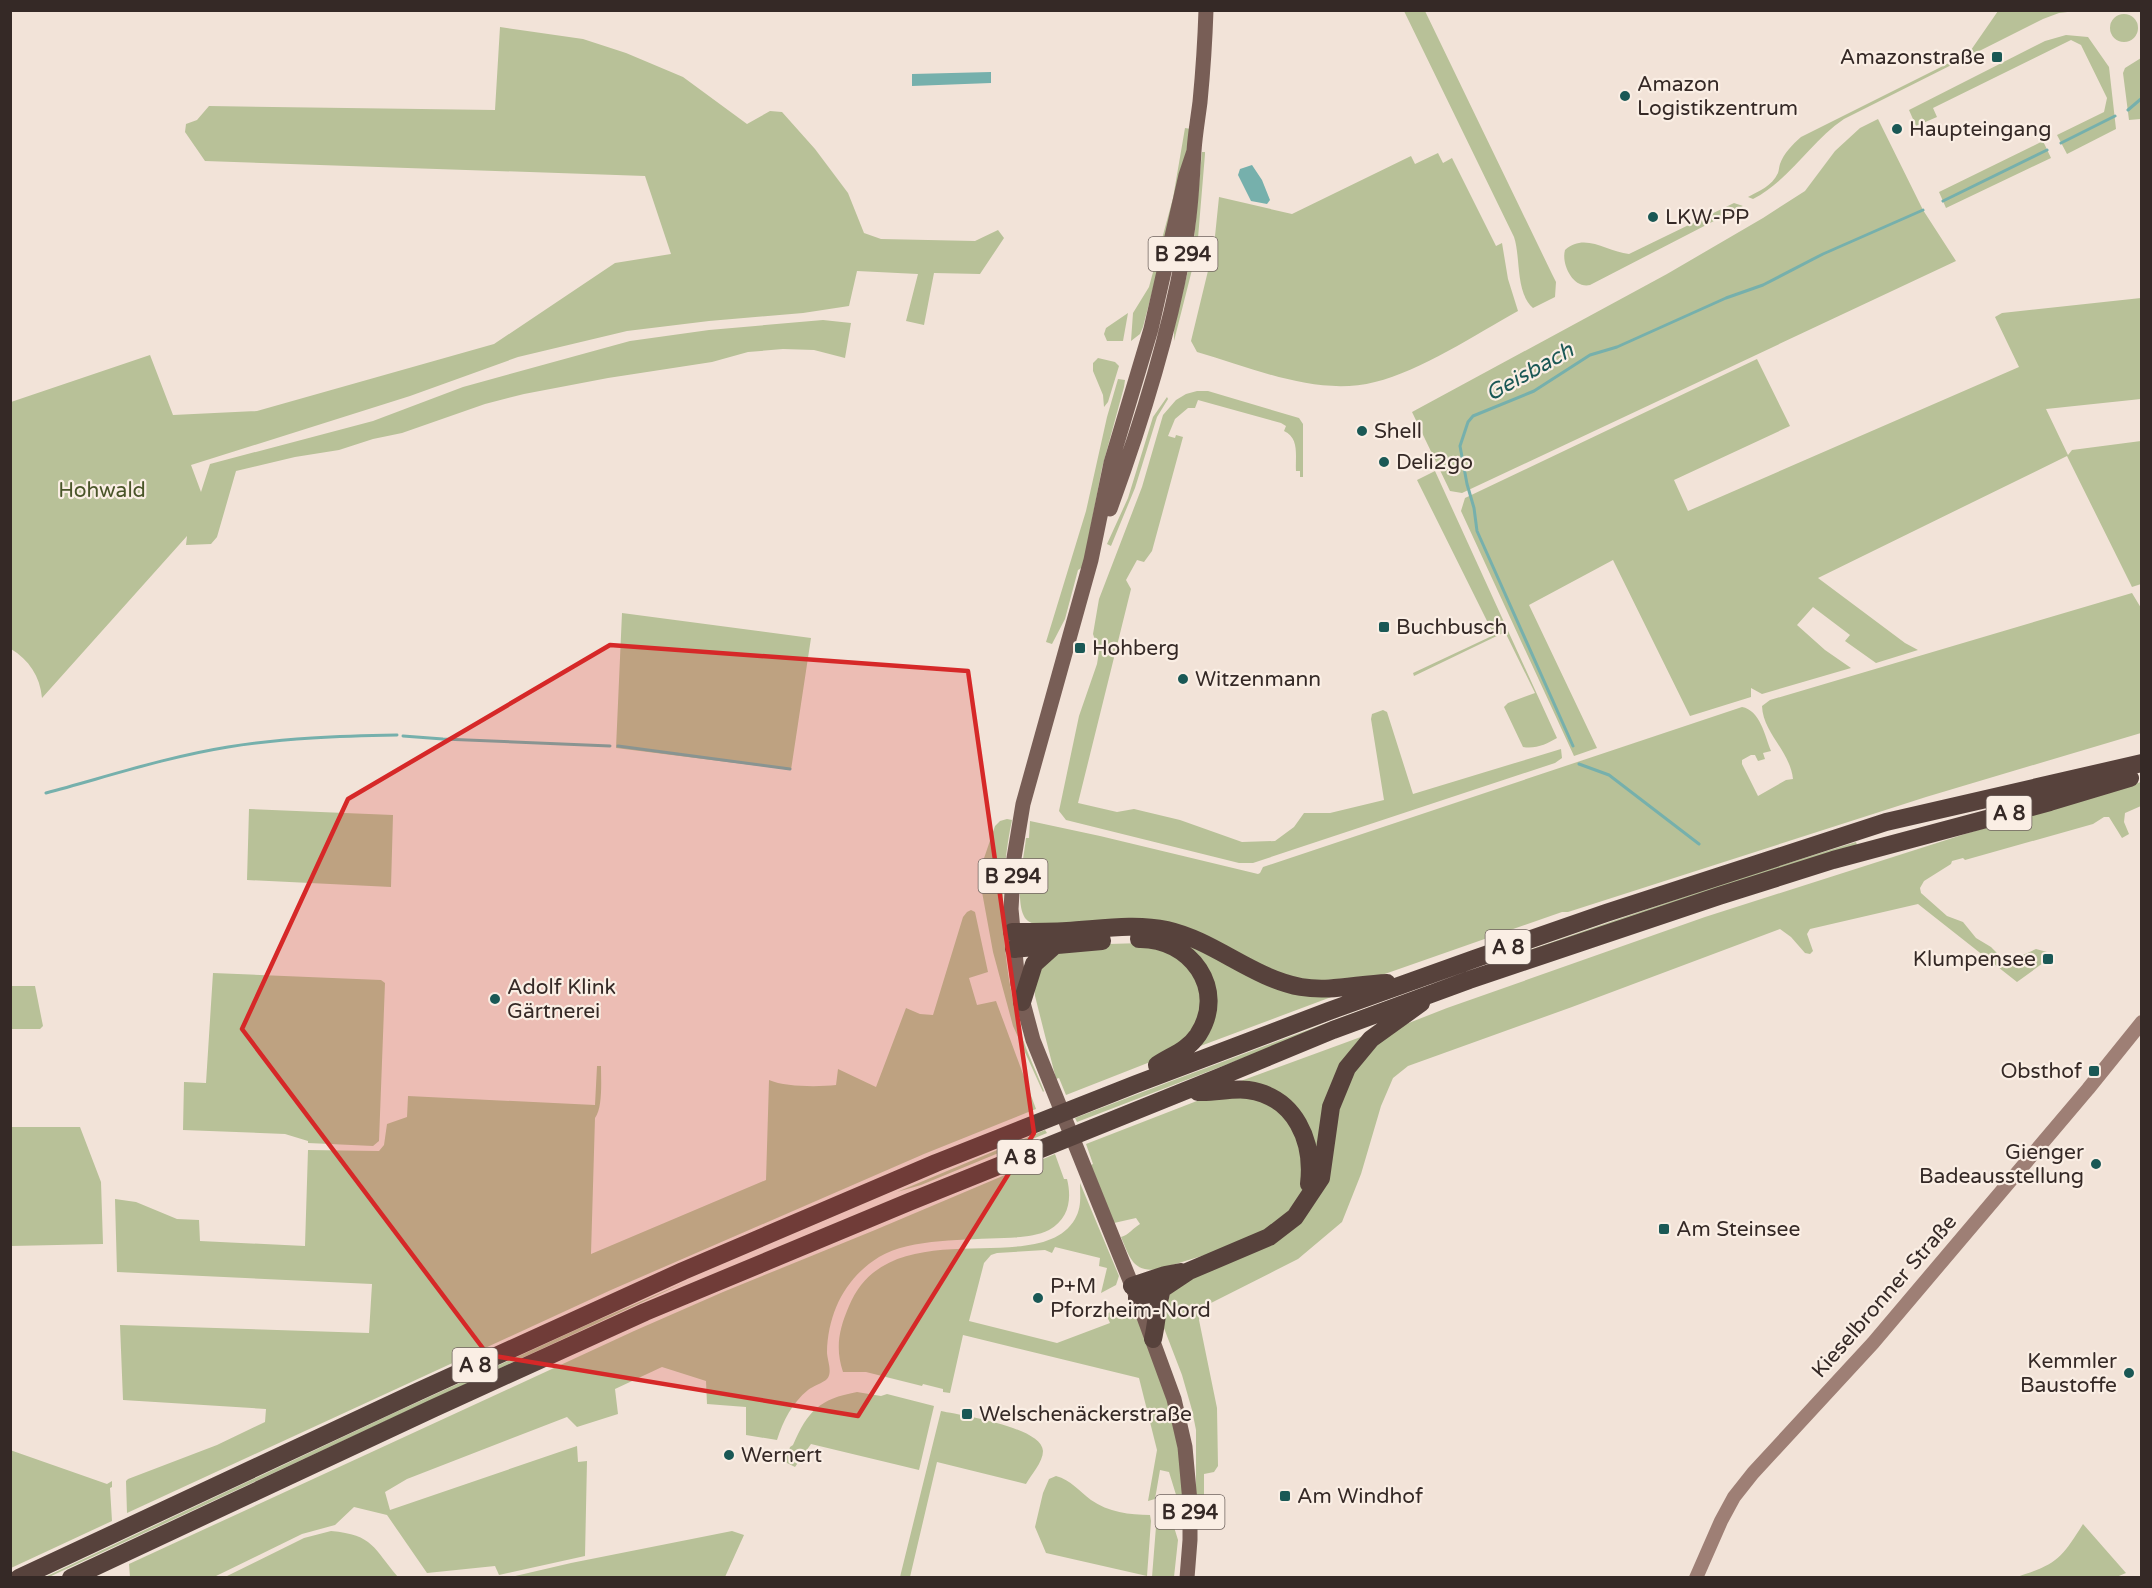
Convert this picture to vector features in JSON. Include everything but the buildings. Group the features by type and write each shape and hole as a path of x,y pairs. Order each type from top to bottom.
{"highway":[{"name":"A 8","path":"19,1578 438,1382 683,1271 936,1163 1136,1084 1410,982 1606,914 1886,822 2142,763"},
{"name":"A 8","path":"71,1578 645,1312 1333,1030 1669,912 1833,860 2050,802 2142,774"},
{"path":"1013,940 1065,931 1133,927 1159,928 1191,938 1266,976 1300,987 1334,989 1410,982"},
{"path":"1013,940 1054,946 1132,939 1158,940 1187,954 1206,985 1207,1005 1204,1023 1197,1036 1183,1051 1160,1063 1136,1084"},
{"path":"1022,1002 1034,964 1054,946"},
{"path":"1134,1292 1162,1289 1189,1271 1269,1236 1289,1223 1307,1201 1321,1178 1331,1107 1347,1068 1371,1039 1437,992"},
{"path":"1184,1092 1248,1090 1262,1093 1284,1107 1300,1126 1310,1150 1311,1170 1307,1201"},
{"path":"1134,1292 1165,1275 1189,1271"},
{"path":"1153,1339 1162,1289"}],"main road":[{"name":"B 294","path":"1187,1578 1191,1522 1185,1448 1170,1385 1046,1075 1022,1002 1013,940 1012,887 1023,804 1091,560 1128,459 1151,386 1175,296 1194,175 1206,10"}],"street":[{"name":"Kieselbronner Straße","path":"1696,1578 1734,1497 1753,1473 1873,1343 2142,1022"}],"highlighted area":[{"path":"610,645 968,671 1034,1133 858,1416 488,1355 242,1029 348,799"}],"green space":[{"path":"1404,11 1425,11 1556,282 1555,297 1533,308 1523,293 1514,237"},
{"path":"1998,11 2076,11 2059,13 2043,19 1844,119 1778,182 1753,199 1748,197 1765,188 1772,181 1778,173 1784,156 1801,137 1971,50"},
{"path":"2124,14 2134,18 2138,28 2134,38 2124,42 2114,38 2110,28 2114,18"},
{"name":"Hohwald","path":"500,27 583,39 626,53 683,77 747,124 770,111 782,112 815,149 848,193 864,233 881,239 975,241 998,230 1004,238 980,274 934,273 924,325 906,321 918,274 857,271 849,306 803,313 627,331 518,357 410,396 191,465 201,492 210,464 373,421 463,387 630,341 709,330 823,320 851,323 845,358 814,350 783,349 748,352 712,362 524,394 485,404 402,433 339,450 295,457 236,471 217,537 211,544 186,545 187,536 42,698 39,683 32,669 11,649 11,402 150,355 173,415 257,411 494,344 615,263 671,254 645,176 205,161 185,132 186,124 197,120 209,106 495,110"},
{"path":"2066,35 2088,37 2109,67 2116,129 2067,154 2057,135 2104,112 2107,98 2081,45 2071,40 1933,108 1937,117 1916,126 1909,110 2045,41"},
{"path":"2141,58 2141,119 2129,120 2123,73 2125,68"},
{"path":"1878,119 1923,210 1956,261 1462,493 1450,491 1412,412 1667,274 1763,218 1805,191 1835,151 1860,128"},
{"path":"1185,128 1191,129 1188,153 1143,327 1140,334 1131,341 1133,313 1149,287 1173,198"},
{"path":"2043,141 2051,158 1946,208 1939,192"},
{"path":"1202,152 1205,154 1197,250 1174,341 1174,328 1193,250"},
{"path":"1438,153 1443,163 1452,158 1496,246 1502,243 1508,279 1518,311 1411,370 1375,382 1353,386 1331,386 1285,379 1197,352 1191,341 1214,246 1219,197 1292,214 1411,156 1415,164"},
{"path":"1734,203 1743,206 1590,285 1578,283 1567,268 1565,250 1573,245 1596,244 1629,254"},
{"path":"2141,298 2141,399 2046,409 2068,455 2072,450 2141,441 2141,584 2132,587 2067,456 1818,578 1905,643 1918,650 1876,663 1845,641 1850,635 1813,607 1797,625 1825,650 1851,668 1762,694 1751,688 1751,697 1690,716 1613,560 1529,605 1597,748 1574,756 1461,511 1465,498 1757,359 1790,426 1674,480 1688,511 2019,367 1995,317 2002,313"},
{"path":"1128,313 1123,341 1107,341 1104,334 1106,328"},
{"path":"1098,358 1115,362 1119,366 1108,402 1104,407 1103,395 1093,371 1093,363"},
{"path":"1118,379 1125,380 1124,387 1102,468 1083,567 1078,570 1065,619 1052,644 1046,642 1086,511"},
{"path":"1197,391 1208,391 1299,418 1303,424 1303,477 1300,477 1300,471 1296,471 1295,443 1284,431 1286,426 1281,423 1198,400 1195,408 1188,408 1175,419 1168,436 1183,437 1152,551 1144,562 1137,560 1126,580 1131,589 1078,803 1117,812 1134,809 1180,820 1242,842 1275,841 1294,827 1304,813 1330,813 1384,800 1371,719 1372,714 1383,710 1387,712 1413,794 1561,749 1562,758 1555,763 1253,863 1239,863 1066,820 1059,811 1079,716 1097,664 1099,652 1093,634 1099,599 1142,487 1163,415 1176,400"},
{"path":"1167,397 1157,417 1135,488 1111,546 1107,544 1128,498 1153,417"},
{"path":"1435,471 1557,738 1545,744 1523,747 1504,707 1508,703 1535,693 1506,634 1503,633 1414,676 1413,673 1494,635 1417,480"},
{"path":"2132,593 2141,608 2141,733 1926,797 1568,912 1562,912 1379,976 1297,982 1211,941 1037,925 1026,919 1022,910 1020,890 1030,821 1258,874 1263,867 1742,707 1758,718 1771,751 1763,753 1765,759 1758,761 1755,755 1751,755 1742,760 1758,796 1786,780 1793,779 1787,760 1763,716 1762,706 1770,700"},
{"path":"622,613 811,638 791,770 616,748"},
{"path":"2141,782 2141,806 2125,813 2124,822 2129,834 2122,838 2109,817 2104,817 2093,824 1965,860 1963,858 1952,861 1951,864 1924,881 1920,888 1921,893 1947,916 1963,922 1976,938 1991,947 2003,959 2014,963 2023,955 2036,949 2047,952 2050,958 2017,982 1918,904 1810,929 1807,934 1813,951 1810,954 1805,953 1791,937 1780,929 1408,1066 1393,1078 1381,1106 1361,1174 1342,1222 1298,1259 1207,1305 1200,1312 1199,1320 1217,1408 1218,1466 1214,1472 1204,1474 1204,1499 1196,1499 1196,1430 1182,1375 1162,1323 1171,1290 1303,1219 1318,1198 1332,1129 1353,1065 1396,1028 1705,917 1965,834"},
{"path":"249,809 393,815 391,887 247,880"},
{"path":"1007,819 1012,820 1003,896 1008,972 1020,1031 1043,1092 1013,1026 993,952 982,892 981,867 995,826"},
{"path":"1856,842 1857,845 1334,1023 1077,1122 1075,1118 1517,954"},
{"path":"971,910 975,912 988,972 969,978 977,1005 996,1001 1036,1109 924,1154 611,1290 127,1513 126,1481 128,1479 217,1445 265,1422 266,1409 123,1400 120,1325 369,1333 372,1284 117,1272 115,1199 136,1202 177,1219 199,1220 200,1241 305,1246 308,1150 379,1151 384,1145 387,1124 407,1117 408,1096 595,1105 597,1066 601,1066 600,1101 595,1118 591,1254 766,1180 769,1080 792,1085 836,1085 838,1069 876,1087 906,1008 920,1014 933,1015 963,917"},
{"path":"1148,932 1334,996 1195,1048 1210,983 1144,935"},
{"path":"1142,943 1181,956 1202,989 1199,1023 1168,1055 1066,1095 1059,1078 1056,1079 1035,996 1034,984 1048,955 1109,944"},
{"path":"213,973 381,980 385,983 379,1141 373,1146 308,1143 308,1141 285,1134 183,1130 184,1082 206,1083"},
{"path":"11,986 35,986 43,1026 40,1029 11,1029"},
{"path":"1369,1034 1356,1048 1319,1166 1310,1138 1238,1082"},
{"path":"1249,1094 1284,1112 1306,1153 1302,1191 1291,1208 1277,1221 1240,1242 1159,1269 1143,1269 1138,1266 1130,1257 1121,1237 1140,1224 1136,1218 1114,1223 1091,1165 1093,1164 1086,1144 1202,1099"},
{"path":"11,1127 80,1127 101,1182 103,1244 11,1246"},
{"path":"1045,1130 1047,1133 921,1185 897,1192"},
{"path":"1055,1154 1064,1179 1067,1179 1069,1201 1061,1220 1049,1230 1027,1236 940,1241 907,1246 879,1257 857,1275 841,1298 831,1324 827,1352 829,1376 808,1390 797,1401 785,1419 777,1440 746,1435 746,1407 707,1404 706,1381 662,1367 615,1389 618,1414 577,1427 567,1417 407,1479 385,1492 390,1510 577,1446 578,1462 587,1461 585,1556 499,1575 495,1566 427,1573 387,1515 354,1507 335,1525 302,1534 214,1577 130,1577 129,1564 634,1331"},
{"path":"1080,1183 1119,1276 1116,1285 1101,1293 1107,1268 1099,1266 1100,1258 1055,1247 1052,1253 1045,1250 997,1253 991,1255 984,1263 969,1321 1057,1343 1110,1323 1106,1314 1123,1307 1126,1311 1131,1310 1135,1313 1161,1378 1181,1457 1185,1498 1177,1498 1169,1472 1160,1470 1155,1499 1148,1501 1157,1450 1139,1378 963,1335 950,1393 923,1384 922,1386 866,1372 843,1372 839,1355 839,1339 843,1323 849,1306 869,1276 897,1259 929,1251 1030,1245 1057,1236 1075,1219 1079,1210"},
{"path":"688,1281 49,1577 43,1578 396,1412"},
{"path":"857,1392 881,1396 887,1394 934,1406 919,1470 811,1444 795,1467 785,1462 790,1447 816,1408 833,1398"},
{"path":"941,1411 999,1423 1015,1429 1029,1435 1039,1443 1043,1451 1039,1464 1026,1484 937,1462 910,1577 900,1577"},
{"path":"10,1450 107,1484 112,1481 110,1488 112,1521 11,1568"},
{"path":"1056,1476 1071,1483 1091,1500 1112,1510 1150,1515 1147,1576 1046,1553 1035,1527 1043,1493 1049,1479"},
{"path":"1157,1514 1177,1514 1174,1527 1178,1540 1174,1577 1152,1577"},
{"path":"2083,1524 2126,1573 2114,1578 2017,1577 2057,1559"},
{"path":"331,1531 365,1540 398,1577 225,1577 304,1538"},
{"path":"732,1531 744,1535 725,1577 511,1577 571,1563"}],"water":[{"path":"991,72 991,83 912,86 912,74"},
{"path":"1252,165 1262,180 1270,200 1267,204 1251,201 1238,175 1240,169"}],"waterway":[{"name":"Geisbach","path":"2128,110 2142,98"},
{"name":"Geisbach","path":"2061,143 2115,116"},
{"name":"Geisbach","path":"1943,201 2047,150"},
{"name":"Geisbach","path":"1573,746 1477,531 1460,446 1468,422 1473,416 1534,391 1590,355 1617,347 1726,298 1763,285 1823,254 1923,210"},
{"path":"46,793 159,762 228,747 312,738 397,735"},
{"path":"403,736 610,746"},
{"path":"618,746 790,769"},
{"path":"1579,764 1609,775 1699,844"}],"place":[{"name":"Amazonstraße","path":"1997,57"},
{"name":"Amazon Logistikzentrum","path":"1625,96"},
{"name":"Haupteingang","path":"1897,129"},
{"name":"LKW-PP","path":"1653,217"},
{"name":"Shell","path":"1362,431"},
{"name":"Deli2go","path":"1384,462"},
{"name":"Buchbusch","path":"1384,627"},
{"name":"Hohberg","path":"1080,648"},
{"name":"Witzenmann","path":"1183,679"},
{"name":"Klumpensee","path":"2048,959"},
{"name":"Adolf Klink Gärtnerei","path":"495,999"},
{"name":"Obsthof","path":"2094,1071"},
{"name":"Gienger Badeausstellung","path":"2096,1164"},
{"name":"Am Steinsee","path":"1664,1229"},
{"name":"P+M Pforzheim-Nord","path":"1038,1298"},
{"name":"Kemmler Baustoffe","path":"2129,1373"},
{"name":"Welschenäckerstraße","path":"967,1414"},
{"name":"Wernert","path":"729,1455"},
{"name":"Am Windhof","path":"1285,1496"}]}
